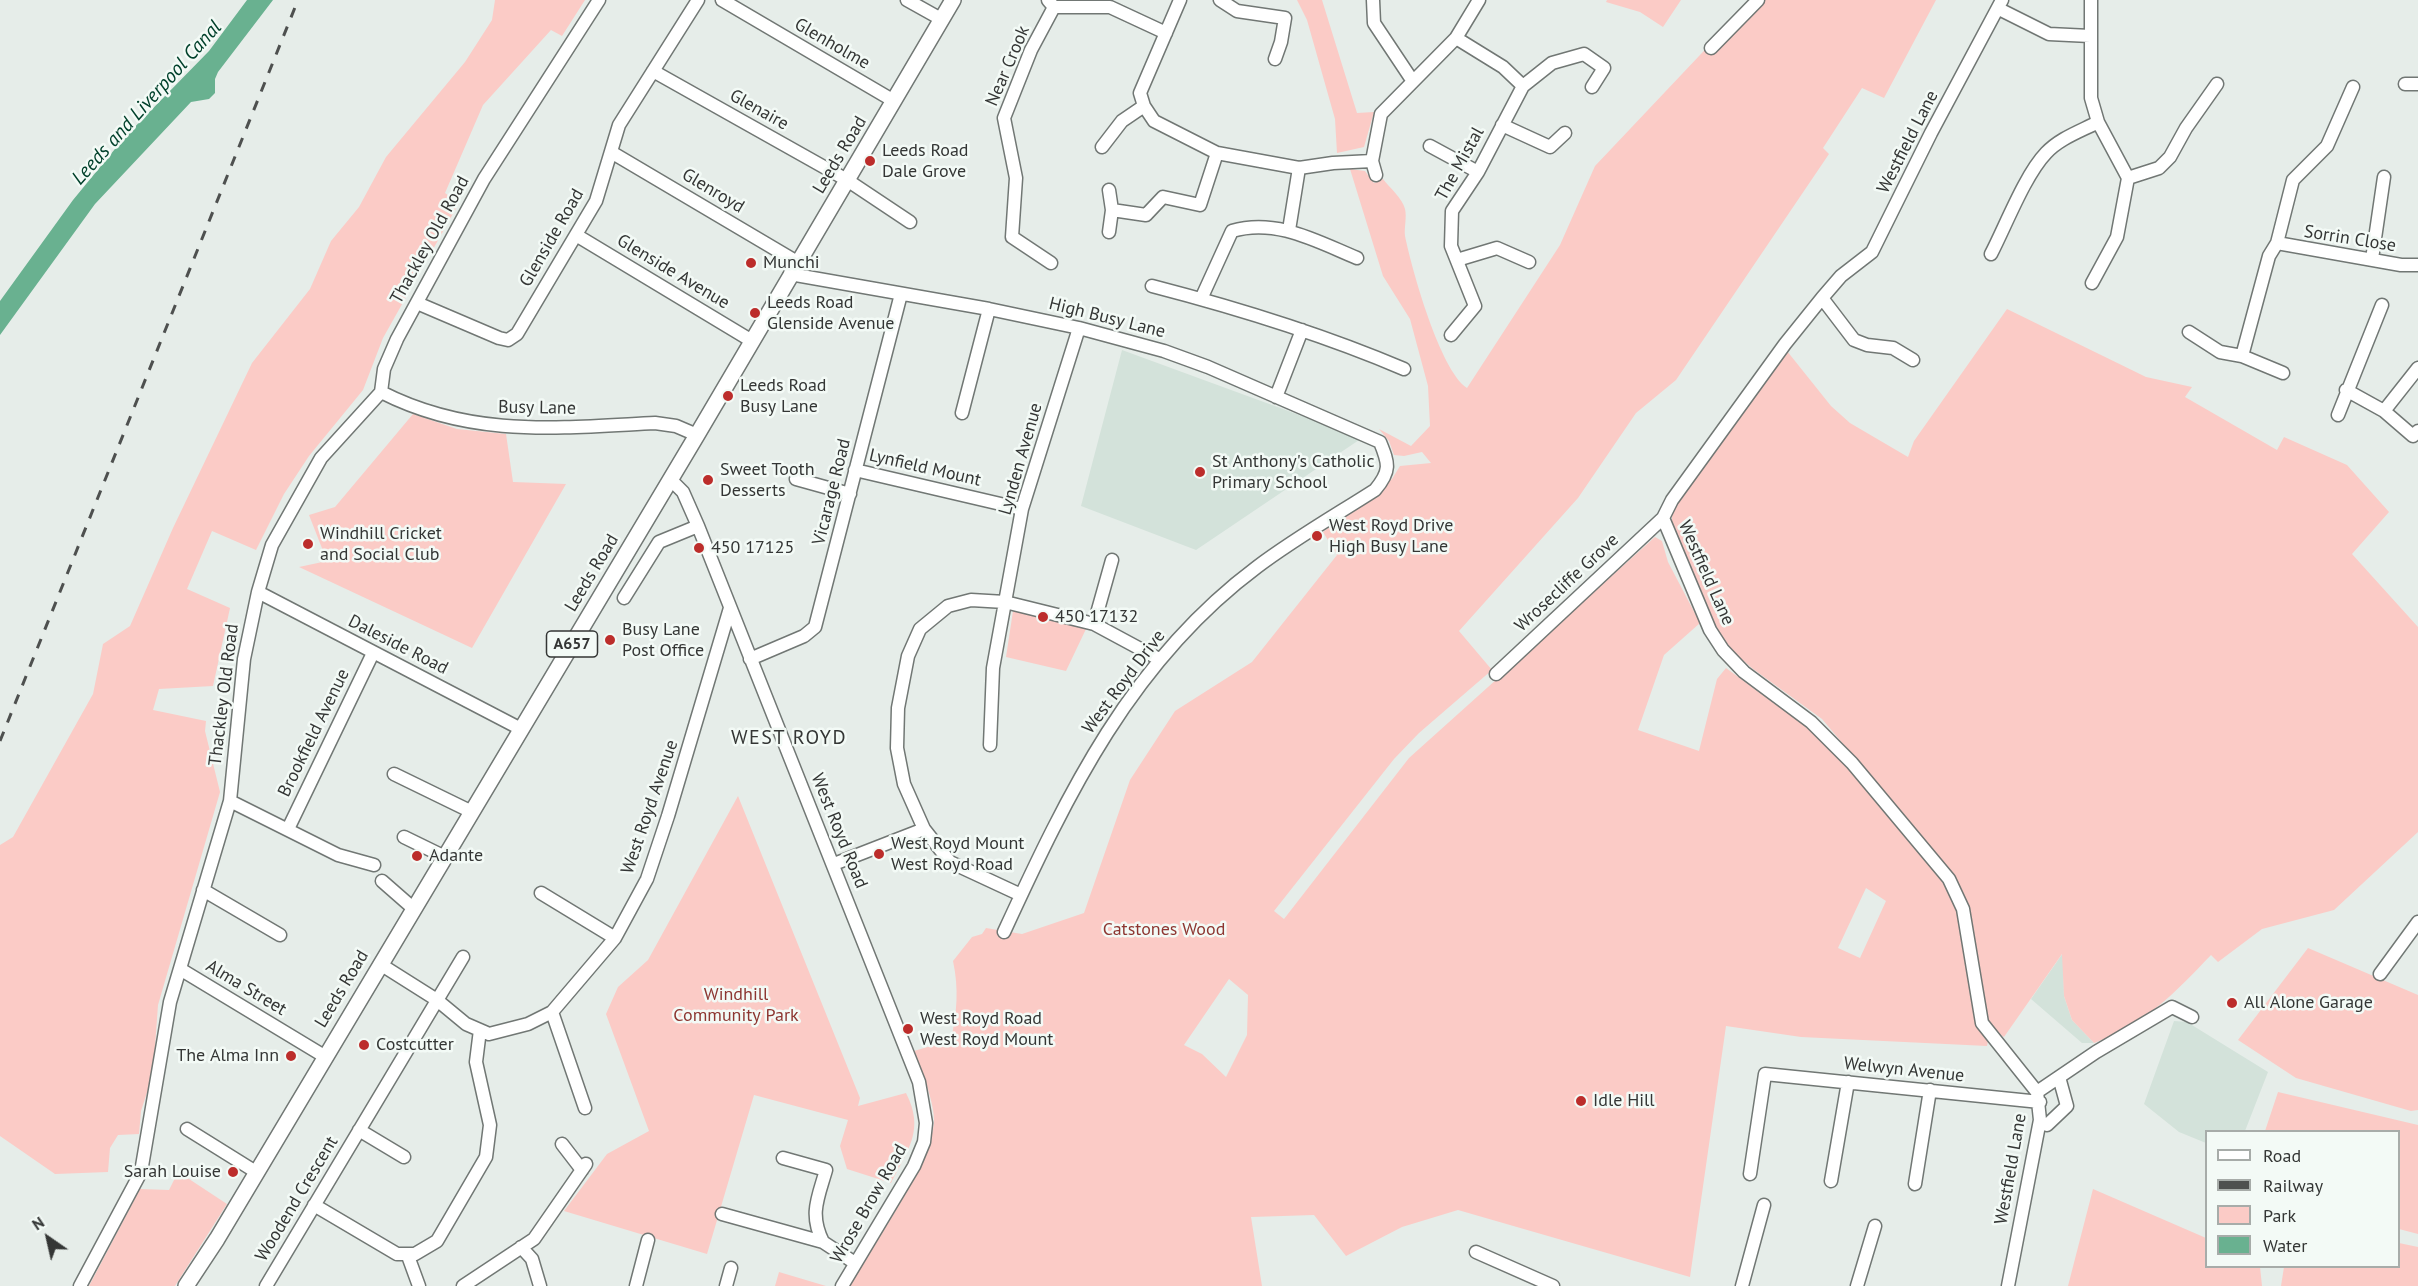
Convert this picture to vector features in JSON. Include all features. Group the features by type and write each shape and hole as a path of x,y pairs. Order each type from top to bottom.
{"main road":[{"name":"Leeds Road","path":"186,1286 697,435 953,0"}],"street":[{"name":"Thackley Old Road","path":"80,1286 141,1172 170,1002 230,801 244,660 258,592 272,545 321,458 381,392 384,369 484,179 598,0"},
{"name":"Glenside Road","path":"417,303 508,340 517,334 596,201 619,125 698,0"},
{"name":"Glenholme","path":"722,0 894,101"},
{"path":"908,0 941,19"},
{"path":"1180,0 1140,93 1144,106 1154,121 1217,153 1299,168 1372,161"},
{"path":"1220,0 1238,11 1285,18 1281,42 1275,59"},
{"path":"1373,0 1374,23 1412,80"},
{"path":"1376,175 1372,161 1381,114 1412,80 1456,38 1479,0"},
{"path":"1711,48 1758,0"},
{"path":"2091,0 2090,92 2098,122 2128,178 2117,237 2092,283"},
{"name":"Near Crook","path":"1051,263 1012,237 1016,178 1004,118 1051,4 1111,3 1166,33"},
{"path":"2000,4 2049,34 2090,36"},
{"name":"Westfield Lane","path":"2000,4 1931,133 1872,252 1841,276 1785,344 1672,500 1663,518 1710,630 1723,650 1744,672 1811,722 1852,763 1949,879 1963,909 1982,1023 2038,1097 2040,1120 2007,1286"},
{"path":"1456,38 1503,68 1523,86 1552,63 1584,54 1604,69 1592,87"},
{"name":"Glenaire","path":"653,71 848,180 910,222"},
{"path":"2128,178 2159,168 2170,157 2186,128 2217,84"},
{"name":"The Mistal","path":"1451,335 1475,306 1451,246 1452,211 1478,172 1523,86"},
{"name":"Sorrin Close","path":"2242,356 2269,256 2277,243 2293,180 2327,146 2354,87"},
{"path":"1102,147 1122,121 1144,106"},
{"path":"1991,254 2036,167 2047,152 2065,138 2098,122"},
{"path":"1502,125 1550,147 1565,133"},
{"path":"1430,146 1478,172"},
{"name":"Glenroyd","path":"611,152 794,268"},
{"path":"1112,210 1146,215 1163,197 1200,205 1217,153"},
{"path":"1289,230 1299,168"},
{"path":"2372,259 2384,177"},
{"path":"1109,190 1112,210 1109,232"},
{"path":"1202,299 1232,231 1252,225 1289,230 1357,258"},
{"name":"Glenside Avenue","path":"576,235 752,340"},
{"name":"Sorrin Close","path":"2277,243 2294,248 2401,265 2418,265"},
{"path":"1457,260 1497,248 1529,262"},
{"name":"High Busy Lane","path":"794,268 901,294 1079,328 1164,351 1380,442 1388,461"},
{"path":"1152,286 1302,330 1404,369"},
{"name":"Vicarage Road","path":"750,659 804,636 815,627 901,294"},
{"path":"1822,298 1854,340 1867,345 1893,348 1913,360"},
{"path":"2338,415 2346,390 2382,305"},
{"path":"962,413 989,309"},
{"name":"Lynden Avenue","path":"990,745 993,668 1022,509 1079,328"},
{"path":"1276,397 1302,330"},
{"path":"2189,332 2220,352 2242,356 2283,374"},
{"path":"2384,411 2418,368"},
{"path":"2346,390 2384,411 2413,436 2418,431"},
{"name":"Busy Lane","path":"381,392 407,405 473,424 515,428 655,423 676,426 697,435"},
{"name":"West Royd Drive","path":"1004,932 1090,756 1159,659 1201,616 1257,567 1375,490 1386,477 1388,461"},
{"name":"Lynfield Mount","path":"855,470 1022,509"},
{"path":"795,478 850,494"},
{"name":"West Royd Road","path":"670,480 683,492 698,526 834,864 919,1082 924,1103"},
{"name":"Wrosecliffe Grove","path":"1496,674 1663,518"},
{"path":"624,598 660,542 698,526"},
{"path":"1094,624 1112,560"},
{"name":"Daleside Road","path":"258,592 521,729"},
{"path":"1021,895 950,862 924,829 904,784 897,748 898,708 908,656 920,629 948,606 971,600 1005,602 1094,624 1159,659"},
{"name":"West Royd Avenue","path":"480,1030 489,1034 502,1032 528,1024 552,1012 615,938 646,879 671,806 730,608"},
{"name":"Brookfield Avenue","path":"288,829 373,653"},
{"path":"394,774 472,812"},
{"path":"230,801 338,855 374,865"},
{"path":"834,864 924,829"},
{"path":"404,837 445,857"},
{"path":"382,881 414,909"},
{"path":"203,890 280,935"},
{"path":"541,893 615,938"},
{"path":"2380,974 2418,922"},
{"name":"Woodend Crescent","path":"266,1286 463,957"},
{"path":"314,1205 386,1249 408,1256 437,1241 486,1157 490,1125 476,1062 480,1030 466,1024 436,1000 380,964"},
{"name":"Alma Street","path":"180,969 324,1056"},
{"path":"2038,1097 2059,1077 2096,1052 2172,1008 2192,1017"},
{"path":"552,1012 585,1108"},
{"name":"Welwyn Avenue","path":"1750,1174 1765,1074 1930,1090 2038,1097"},
{"name":"Westfield Lane","path":"2047,1125 2067,1106 2059,1077"},
{"path":"1831,1181 1848,1082"},
{"path":"1915,1184 1930,1090"},
{"name":"Wrose Brow Road","path":"842,1286 914,1166 924,1142 926,1123 924,1103"},
{"path":"187,1129 256,1172"},
{"name":"Woodend Crescent","path":"359,1130 404,1157"},
{"path":"463,1286 521,1247 544,1227 584,1167 562,1144"},
{"path":"783,1158 826,1170 814,1213 815,1227 823,1242"},
{"path":"1742,1286 1764,1204"},
{"path":"722,1214 823,1242 855,1263"},
{"path":"1857,1286 1875,1226"},
{"path":"636,1286 648,1240"},
{"path":"521,1247 532,1259 540,1286"},
{"path":"1476,1252 1553,1286"},
{"path":"408,1256 419,1286"},
{"path":"726,1286 731,1268"}],"shaded area":[{"name":"St Anthony's Catholic Primary School","path":"1122,350 1362,438 1196,550 1081,506"},
{"path":"2063,953 2064,996 2072,1020 2094,1043 2082,1043 2031,999"},
{"path":"2174,1021 2187,1022 2268,1072 2245,1130 2205,1130 2205,1143 2179,1132 2144,1104"}],"green space":[{"path":"495,0 585,0 562,36 551,30 483,105 445,193 459,203 383,338 363,390 309,456 284,494 256,550 212,531 187,589 230,608 213,686 159,689 153,710 206,721 205,731 220,792 158,1005 153,1074 141,1111 139,1134 118,1135 110,1148 108,1172 55,1174 0,1136 0,845 13,837 93,694 103,644 130,626 173,528 252,363 310,289 331,241 359,207 386,157 465,62 492,20"},
{"path":"1297,0 1322,0 1357,113 1374,112 1364,147 1337,153 1335,119 1307,20"},
{"path":"1607,0 1681,0 1663,27 1640,12 1606,2"},
{"name":"Catstones Wood","path":"1752,0 1760,3 1764,0 1936,0 1884,98 1862,88 1823,148 1829,154 1676,380 1636,413 1578,498 1459,631 1492,670 1419,733 1394,759 1274,911 1284,919 1409,758 1655,537 1662,541 1668,562 1700,623 1664,655 1638,730 1699,751 1717,679 1726,668 1790,715 1796,715 1841,759 1929,863 1955,900 1976,1024 1988,1041 1987,1046 1801,1037 1726,1026 1690,1277 1458,1210 1402,1227 1346,1256 1314,1215 1251,1217 1262,1286 849,1286 912,1182 930,1140 934,1114 927,1086 914,1051 951,1040 956,1001 953,961 972,937 982,934 986,928 1022,934 1084,913 1130,780 1175,711 1252,662 1337,555 1323,532 1392,479 1400,466 1431,463 1422,452 1404,456 1394,455 1389,441 1379,429 1411,446 1430,426 1428,386 1410,319 1383,276 1350,169 1365,171 1374,183 1383,179 1404,205 1405,236 1428,318 1447,361 1457,378 1467,388 1560,245 1595,166","holes":["1866,888 1886,901 1860,958 1838,948","1229,979 1248,995 1247,1035 1226,1077 1202,1054 1184,1045"]},
{"path":"2007,309 2146,377 2192,387 2185,397 2277,450 2284,437 2347,465 2389,512 2352,554 2418,627 2418,832 2334,910 2262,929 2218,962 2211,955 2184,983 2144,1017 2094,1043 2072,1020 2064,996 2062,954 2004,1037 1992,1029 1984,1015 1963,898 1955,876 1822,719 1732,651 1715,627 1692,581 1672,527 1672,512 1787,351 1831,406 1850,423 1908,457 1914,441"},
{"path":"413,414 457,429 506,434 513,482 566,484 472,648 299,567 327,561 309,515 335,507"},
{"path":"1013,611 1086,629 1066,671 1006,657"},
{"name":"Windhill Community Park","path":"738,796 860,1098 858,1106 906,1093 912,1106 914,1129 908,1149 891,1183 847,1169 840,1146 848,1120 754,1095 707,1254 564,1211 607,1154 649,1131 606,1014 618,987 648,960"},
{"path":"2308,948 2418,995 2418,1110 2411,1111 2296,1078 2238,1040"},
{"path":"2278,1092 2418,1125 2418,1234 2400,1229 2400,1130 2265,1130"},
{"path":"186,1177 227,1204 175,1286 89,1286 140,1189 169,1190 175,1178"},
{"path":"2093,1189 2205,1238 2205,1268 2260,1268 2262,1286 2068,1286"},
{"path":"2400,1243 2418,1247 2418,1286 2281,1286 2284,1268 2400,1268"},
{"path":"779,1272 826,1286 775,1286"}],"water":[{"path":"247,0 273,0 218,72 215,79 215,93 209,99 191,102 95,204 0,335 0,301 73,200 124,138 209,51"}],"railway":[{"path":"0,741 298,0"}],"place":[{"name":"Leeds Road Dale Grove","path":"870,161"},
{"name":"Munchi","path":"751,263"},
{"name":"Leeds Road Glenside Avenue","path":"755,313"},
{"name":"Leeds Road Busy Lane","path":"728,396"},
{"name":"St Anthony's Catholic Primary School","path":"1200,472"},
{"name":"Sweet Tooth Desserts","path":"708,480"},
{"name":"West Royd Drive High Busy Lane","path":"1317,536"},
{"name":"Windhill Cricket and Social Club","path":"308,544"},
{"name":"450 17125","path":"699,548"},
{"name":"450 17132","path":"1043,617"},
{"name":"Busy Lane Post Office","path":"610,640"},
{"name":"West Royd Mount West Royd Road","path":"879,854"},
{"name":"Adante","path":"417,856"},
{"name":"All Alone Garage","path":"2232,1003"},
{"name":"West Royd Road West Royd Mount","path":"908,1029"},
{"name":"Costcutter","path":"364,1045"},
{"name":"The Alma Inn","path":"291,1056"},
{"name":"Idle Hill","path":"1581,1101"},
{"name":"Sarah Louise","path":"233,1172"}],"district":[{"name":"WEST ROYD","path":"789,738"}],"water label":[{"name":"Leeds and Liverpool Canal","path":"147,103"}]}
